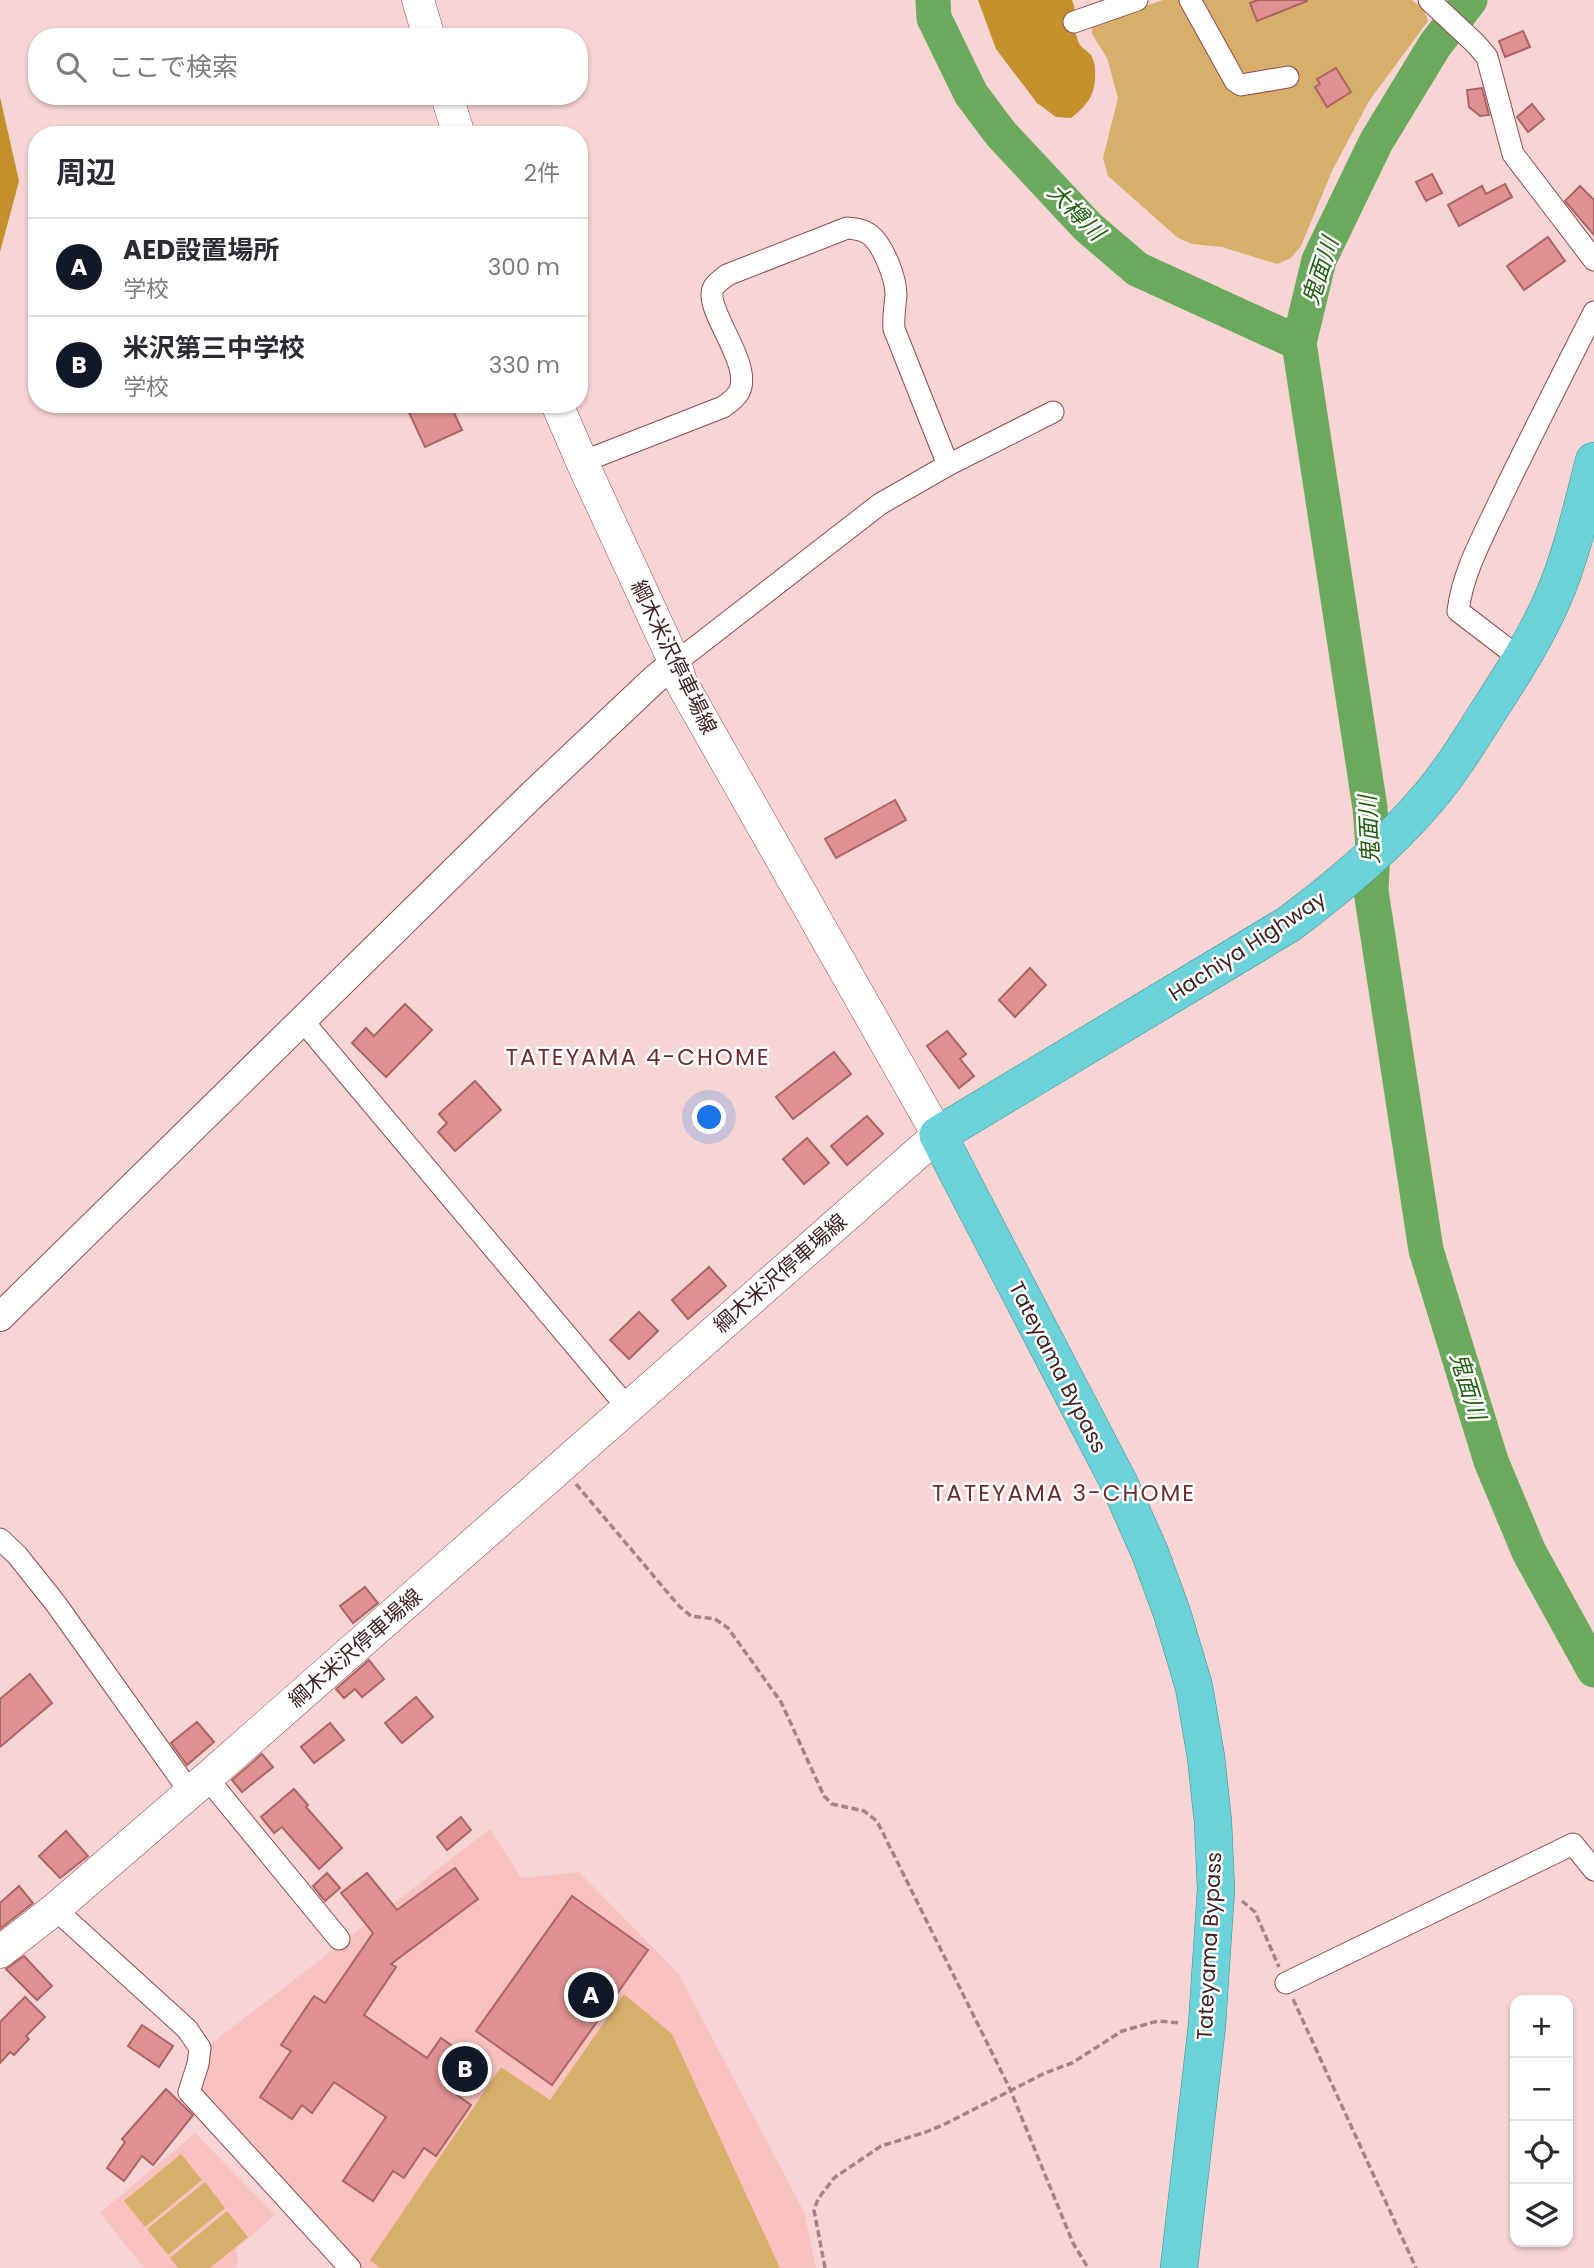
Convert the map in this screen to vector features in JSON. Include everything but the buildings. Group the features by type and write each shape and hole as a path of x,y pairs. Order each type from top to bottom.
{"highway":[{"name":"Hachiya Highway","path":"938,1135 1289,924 1385,844 1425,803 1522,660 1553,598 1573,541 1594,461"},
{"name":"Tateyama Bypass","path":"938,1135 1119,1483 1150,1553 1172,1613 1194,1687 1206,1757 1216,1889 1207,2025 1179,2268"}],"main road":[{"path":"418,0 426,28"},
{"path":"450,105 456,126"},
{"name":"綱木米沢停車場線","path":"0,1952 55,1909 199,1785 938,1135 681,682 675,663 561,413"}],"street":[{"path":"1074,22 1137,0"},
{"path":"1190,0 1235,82 1241,85 1288,77"},
{"path":"1429,0 1476,44 1487,58 1513,155 1594,260"},
{"path":"582,462 723,407 733,400 740,390 743,377 715,307 711,294 714,286 727,275 847,228 860,229 871,235 885,256 894,278 894,329 948,465"},
{"path":"1522,660 1458,611 1460,598 1472,561 1538,421 1594,312"},
{"path":"0,1317 542,785 655,679 880,504 948,465 1053,412"},
{"path":"302,1020 626,1407"},
{"path":"0,1539 17,1555 199,1785 340,1939"},
{"path":"1286,1983 1573,1844 1594,1870"},
{"path":"55,1909 187,2029 200,2048 189,2092 349,2268"}],"path":[{"path":"561,1466 679,1606 691,1616 715,1619 727,1628 781,1702 824,1796 832,1804 864,1811 877,1821 1010,2089 1073,2243 1088,2268"},
{"path":"1216,1889 1239,1898 1255,1912 1416,2268"},
{"path":"825,2268 814,2210 823,2190 834,2178 881,2146 926,2132 1010,2089 1072,2063 1122,2031 1158,2021 1207,2025"}],"shaded area":[{"path":"978,0 1072,0 1078,41 1094,61 1095,79 1092,93 1086,103 1071,118 1056,117 1037,103 996,49"},
{"path":"1163,0 1412,0 1424,10 1428,21 1369,101 1332,171 1301,246 1291,258 1277,264 1222,247 1192,244 1178,238 1108,176 1103,158 1118,98 1107,58 1092,34 1092,25"},
{"path":"0,97 19,181 0,252"},
{"path":"490,1829 521,1878 579,1872 678,1973 804,2212 816,2268 356,2268 194,2093 211,2044"},
{"path":"624,1994 672,2034 780,2268 380,2268 370,2260 501,2067 550,2100"},
{"path":"195,2133 275,2215 236,2249 238,2265 234,2268 144,2268 100,2213"},
{"path":"181,2154 202,2180 145,2227 124,2201"},
{"path":"205,2182 225,2208 168,2255 147,2229"},
{"path":"227,2211 248,2237 210,2268 178,2268 170,2258"}],"waterway":[{"name":"大樽川","path":"933,0 934,18 971,94 1001,134 1088,227 1137,269 1299,343"},
{"name":"鬼面川","path":"1470,0 1435,45 1376,142 1319,260 1299,343 1370,808 1373,848 1371,891 1426,1250 1491,1461 1529,1552 1594,1670"}],"place":[{"name":"AED設置場所","path":"591,1995"},
{"name":"米沢第三中学校","path":"465,2069"}],"district":[{"name":"TATEYAMA 4-CHOME","path":"638,1057"},
{"name":"TATEYAMA 3-CHOME","path":"1064,1493"}]}
